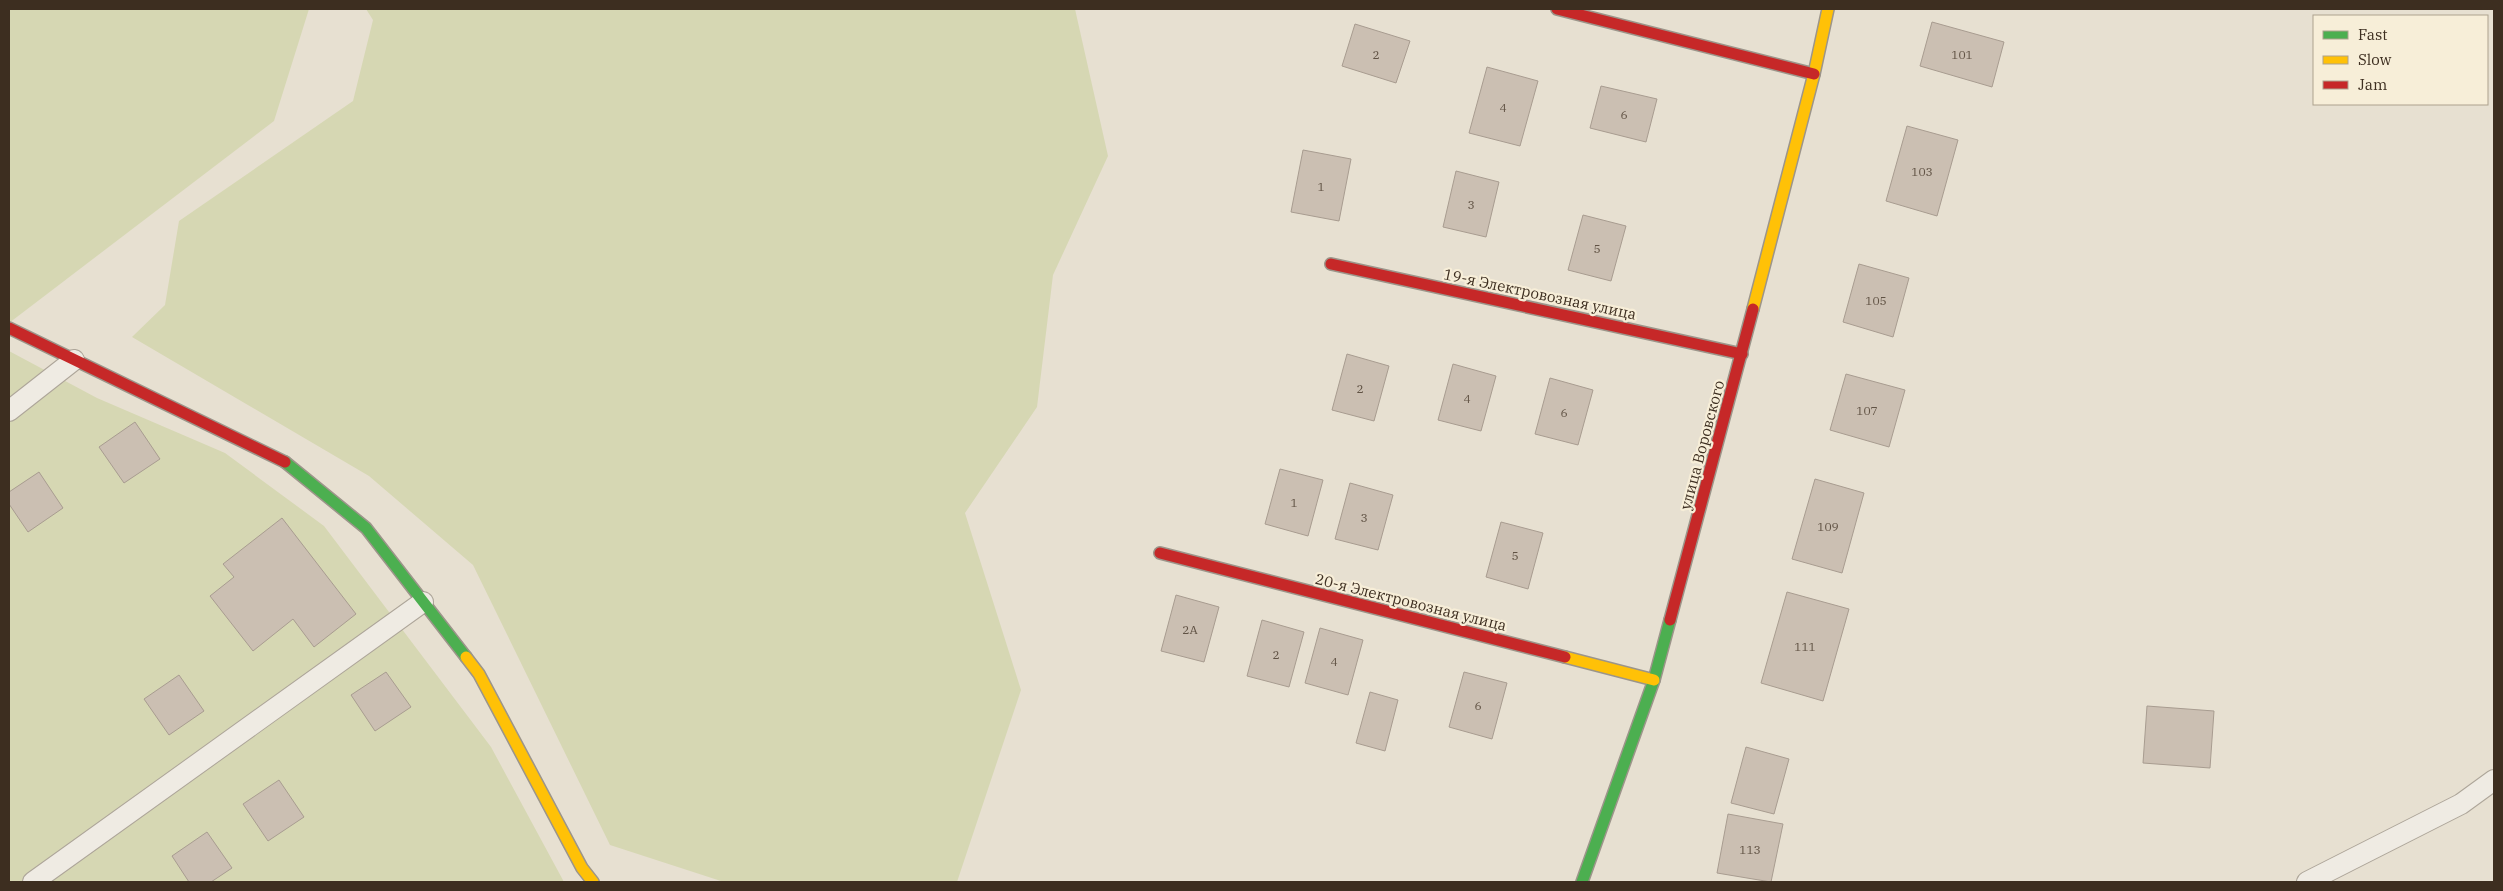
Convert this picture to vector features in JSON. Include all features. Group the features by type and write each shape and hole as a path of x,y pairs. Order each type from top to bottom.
{"street":[{"path":"1557,9 1814,74"},
{"name":"улица Воровского","path":"1582,882 1654,680 1742,354 1814,74 1828,9"},
{"name":"19-я Электровозная улица","path":"1331,264 1742,354"},
{"path":"9,328 201,419 290,464 366,528 479,674 582,868 593,882"},
{"name":"20-я Электровозная улица","path":"1160,553 1654,680"}],"lane":[{"path":"9,410 74,360"},
{"path":"32,882 423,602"},
{"path":"2307,882 2462,804 2494,780"}],"green space":[{"path":"9,9 309,9 274,121 9,323"},
{"path":"366,9 1075,9 1108,156 1053,275 1037,407 965,513 1021,690 957,882 724,882 610,845 473,565 369,476 132,337 165,305 179,221 353,101 373,20"},
{"path":"9,351 97,398 225,453 324,526 491,747 564,882 9,882"}],"building":[{"path":"1932,22 2004,42 1992,87 1920,66"},
{"path":"1355,24 1410,41 1396,83 1342,66"},
{"path":"1487,67 1538,81 1520,146 1469,133"},
{"path":"1601,86 1657,99 1646,142 1590,128"},
{"path":"1907,126 1958,140 1937,216 1886,201"},
{"path":"1303,150 1351,159 1339,221 1291,212"},
{"path":"1456,171 1499,182 1486,237 1443,227"},
{"path":"1583,215 1626,226 1611,281 1568,270"},
{"path":"1859,264 1909,278 1893,337 1843,322"},
{"path":"1347,354 1389,366 1374,421 1332,410"},
{"path":"1453,364 1496,376 1481,431 1438,420"},
{"path":"1846,374 1905,390 1889,447 1830,430"},
{"path":"1550,378 1593,390 1578,445 1535,434"},
{"path":"135,422 160,459 124,483 99,447"},
{"path":"1280,469 1323,480 1308,536 1265,524"},
{"path":"39,472 63,508 28,532 9,504 9,492"},
{"path":"1815,479 1864,493 1842,573 1792,559"},
{"path":"1350,483 1393,495 1378,550 1335,539"},
{"path":"282,518 356,614 314,647 293,619 253,651 210,596 234,577 223,564"},
{"path":"1501,522 1543,533 1528,589 1486,577"},
{"path":"1787,592 1849,609 1823,701 1761,683"},
{"path":"1176,595 1219,607 1204,662 1161,651"},
{"path":"1262,620 1304,632 1289,687 1247,676"},
{"path":"1320,628 1363,640 1348,695 1305,683"},
{"path":"386,672 411,707 375,731 351,695"},
{"path":"1464,672 1507,683 1492,739 1449,727"},
{"path":"179,675 204,711 169,735 144,699"},
{"path":"1370,692 1398,700 1385,751 1356,743"},
{"path":"2147,706 2214,711 2210,768 2143,763"},
{"path":"1746,747 1789,759 1774,814 1731,803"},
{"path":"279,780 304,817 268,841 243,804"},
{"path":"1728,814 1783,824 1771,882 1717,873"},
{"path":"207,832 232,868 211,882 189,882 172,856"}],"traffic: fast":[{"path":"285,462 366,528 466,657"},
{"path":"1582,882 1654,680 1670,620"}],"traffic: slow":[{"path":"1753,309 1814,74 1828,9"},
{"path":"466,657 479,674 582,868 593,882"},
{"path":"1565,657 1654,680"}],"traffic: jam":[{"path":"1557,9 1814,74"},
{"path":"1331,264 1742,354"},
{"path":"1670,620 1753,309"},
{"path":"9,328 285,462"},
{"path":"1160,553 1565,657"}]}
